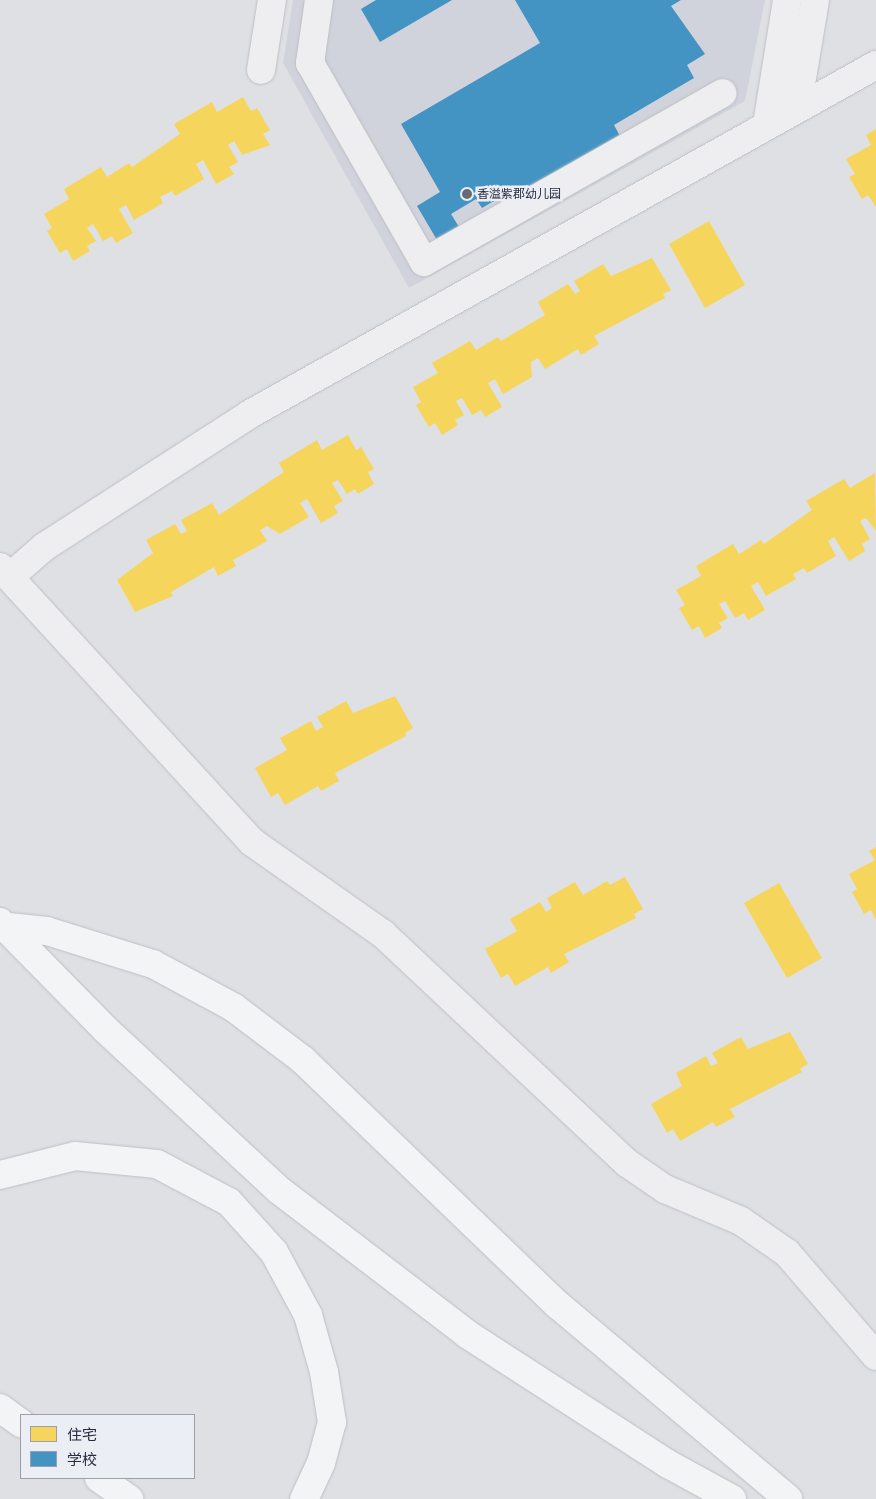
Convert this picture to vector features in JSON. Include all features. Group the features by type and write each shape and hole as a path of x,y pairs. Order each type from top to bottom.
{"highway":[{"path":"0,922 105,1029 280,1191 467,1334 668,1464 732,1499"},
{"path":"0,926 47,931 153,964 234,1007 303,1060 558,1305 693,1424 788,1499"},
{"path":"0,1175 74,1156 157,1164 229,1202 274,1252 308,1315 324,1372 332,1422 321,1463 304,1499"},
{"path":"0,1408 20,1422"},
{"path":"100,1479 129,1499"}],"lane":[{"path":"261,70 272,0"},
{"path":"319,0 310,62 424,262 722,93"},
{"path":"767,125 787,0"},
{"path":"797,108 815,0"},
{"path":"876,64 250,414 6,571 252,842 383,934 627,1163 666,1190 741,1221 787,1253 876,1356"}],"shaded area":[{"name":"香溢紫郡幼儿园","path":"293,0 765,0 745,101 409,288 283,63"}],"building: 住宅":[{"path":"243,97 251,111 257,108 270,130 263,134 270,145 242,155 234,141 228,145 238,162 229,167 234,174 216,184 203,160 196,164 204,179 175,196 172,191 160,197 163,203 134,220 126,205 119,209 133,233 116,243 112,236 103,241 93,224 87,228 96,241 87,246 90,251 73,261 67,249 60,253 47,231 52,228 44,214 69,199 64,189 101,167 107,177 129,163 132,167 180,134 174,124 212,102 217,112"},
{"path":"876,129 876,207 868,195 862,199 849,177 855,174 846,159 871,145 866,135"},
{"path":"709,221 745,285 705,308 669,244"},
{"path":"652,258 671,290 663,294 665,298 594,336 599,344 581,355 578,349 545,369 538,358 531,362 532,377 503,394 495,379 488,383 502,407 485,417 481,410 472,415 462,398 456,401 464,415 455,420 458,425 442,435 435,423 429,427 416,405 421,402 413,387 438,373 432,363 470,341 476,350 498,337 501,341 545,315 538,302 568,284 575,294 580,291 574,281 603,264 611,276"},
{"path":"348,435 356,450 361,447 374,469 368,472 374,484 358,494 355,489 347,494 338,480 332,483 343,501 334,506 338,513 321,523 307,499 300,503 309,517 280,534 267,526 260,530 267,541 233,560 236,566 218,576 214,567 171,592 173,596 135,612 117,580 153,553 146,540 175,524 181,534 187,531 181,520 212,503 219,515 284,472 279,463 317,440 322,450"},
{"path":"875,473 876,531 866,518 860,521 870,539 862,544 865,551 849,561 834,537 828,541 836,556 807,573 804,568 793,574 796,579 766,596 758,582 751,586 765,610 748,620 744,613 735,618 725,601 719,604 728,618 719,623 722,628 705,638 699,626 692,630 679,608 685,605 676,590 701,576 696,566 733,544 739,554 761,540 764,544 812,510 806,501 844,479 850,488"},
{"path":"395,696 413,728 405,733 406,736 335,773 339,781 321,791 318,786 285,805 278,793 271,797 255,768 287,750 280,738 311,721 316,731 323,727 317,717 346,701 353,713"},
{"path":"876,847 876,920 871,910 864,914 852,892 857,889 849,874 875,860 869,851"},
{"path":"625,877 643,909 634,914 636,918 564,954 569,962 551,973 548,967 515,986 508,974 501,978 485,949 517,931 510,919 540,902 546,912 552,908 547,898 575,882 583,895 607,881 610,885"},
{"path":"779,883 822,958 787,978 744,903"},
{"path":"790,1032 808,1064 800,1069 802,1072 730,1109 735,1117 716,1127 713,1122 680,1141 673,1129 667,1133 651,1104 682,1086 676,1073 706,1056 711,1066 718,1063 712,1053 741,1037 748,1049"}],"building: 学校":[{"path":"376,0 452,0 380,42 361,9"},
{"path":"515,0 681,0 671,6 705,54 687,65 694,78 614,125 620,136 515,197 511,191 482,208 476,199 451,214 459,227 437,240 417,206 440,192 401,124 540,43"}],"place":[{"name":"香溢紫郡幼儿园","path":"467,194"}]}
